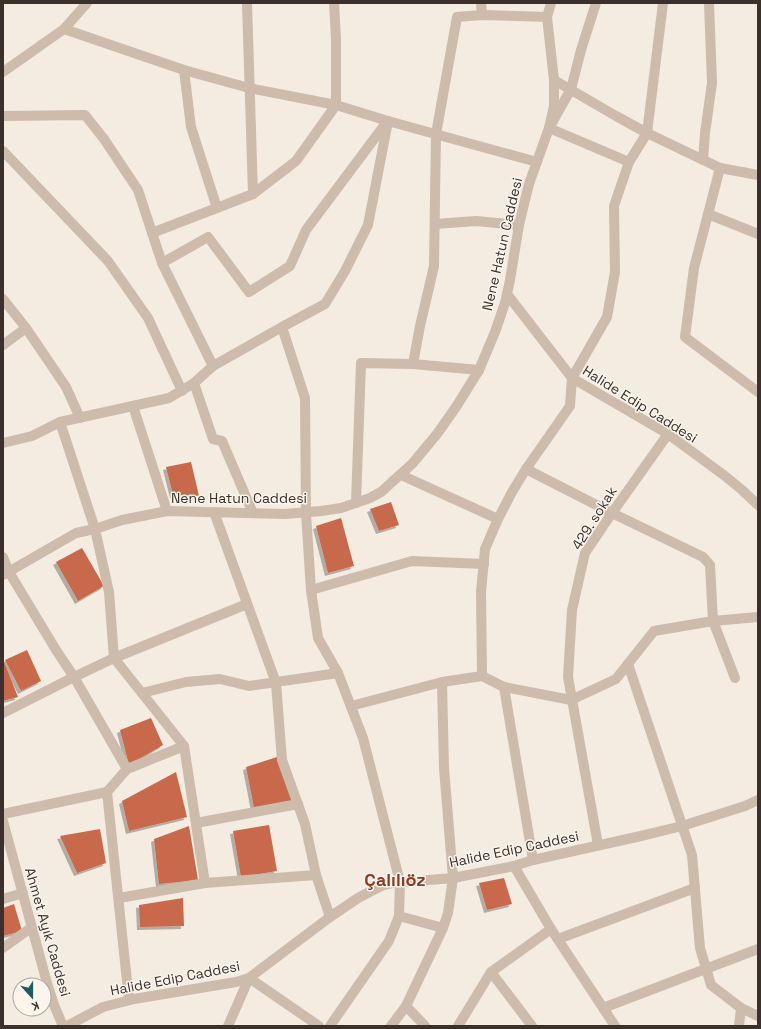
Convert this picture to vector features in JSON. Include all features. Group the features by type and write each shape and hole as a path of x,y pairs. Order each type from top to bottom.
{"street":[{"path":"3,71 64,29 87,3"},
{"path":"246,3 253,194"},
{"path":"152,232 253,194 296,161 336,105 336,39 334,3"},
{"path":"481,3 482,15"},
{"name":"Nene Hatun Caddesi","path":"6,573 76,533 95,529 122,520 166,511 271,514 306,513 341,508 370,498 381,492 412,464 437,434 479,370 495,332 507,294 519,225 529,184 549,128 554,106 554,80 547,17 551,3"},
{"path":"596,3 581,50 571,89 549,128 629,162"},
{"path":"482,676 481,592 485,549 512,492 570,406 572,378 607,317 615,272 614,206 629,162 647,133 663,3"},
{"path":"703,160 712,83 709,3"},
{"path":"413,364 434,266 436,134 457,17 482,15 547,17"},
{"path":"64,29 184,70 249,88 336,105 388,121 537,162"},
{"path":"184,70 191,127 217,208"},
{"path":"554,80 647,133 720,168 758,175"},
{"path":"3,116 85,114 104,139 138,190 162,263 213,366"},
{"path":"162,263 208,237 249,292 290,266 306,230 388,121"},
{"path":"3,443 32,436 60,422 169,398 194,383 213,366 325,304 345,271 368,225 388,121"},
{"path":"3,151 108,261 148,318 182,391"},
{"path":"720,168 694,268 685,337 758,392"},
{"path":"708,214 758,234"},
{"path":"435,224 476,221 519,225"},
{"name":"Halide Edip Caddesi","path":"507,294 572,378 668,434 725,476 758,505"},
{"path":"3,300 26,328 66,387 80,418"},
{"path":"282,327 305,398 306,513 311,590 318,638 338,673 363,738 400,882 399,916 389,941 330,1026"},
{"path":"3,345 26,328"},
{"path":"356,503 361,363 413,364 479,370"},
{"path":"194,383 213,440 222,441 253,513"},
{"path":"133,406 166,511"},
{"path":"60,422 95,529 109,592 114,658 184,746 205,882"},
{"name":"429. sokak","path":"598,845 568,677 572,610 586,553 612,513 668,434"},
{"path":"526,470 703,556 710,565 713,622 735,678"},
{"path":"400,475 498,519"},
{"path":"214,512 276,683 282,760 305,824 316,875 330,917"},
{"path":"3,557 6,573 74,677 127,769"},
{"path":"311,590 412,561 484,564"},
{"path":"3,713 114,658 247,604"},
{"path":"351,706 442,682 482,676 504,687 572,700 616,679 654,631 713,622 758,618"},
{"path":"628,664 692,855 700,948 711,985 741,1008 758,1016"},
{"path":"142,693 186,682 220,679 249,686 338,673"},
{"path":"392,1026 406,1006 443,928 448,913 453,878 444,768 442,682"},
{"path":"504,687 534,860"},
{"path":"3,814 108,792 127,769 184,746"},
{"path":"108,792 129,1000"},
{"name":"Halide Edip Caddesi","path":"67,1026 103,1007 129,1000 230,983 249,978 330,917 358,898 376,889 394,883 453,878 514,866 534,860 682,826 745,806 758,800"},
{"path":"196,823 298,804"},
{"name":"Ahmet Ayık Caddesi","path":"3,821 52,998 64,1026"},
{"path":"514,866 551,929 615,1026"},
{"path":"119,898 205,882 316,875"},
{"path":"558,939 695,888"},
{"path":"3,899 23,893"},
{"path":"399,916 443,928"},
{"path":"3,948 32,928"},
{"path":"458,1026 491,972 551,929"},
{"path":"603,1008 758,949"},
{"path":"491,972 532,1026"},
{"path":"228,1026 249,978 319,1026"},
{"path":"406,1006 425,1026"},
{"path":"739,1026 741,1008"}],"building":[{"path":"191,462 199,496 173,495 166,467"},
{"path":"391,502 399,525 379,531 370,509"},
{"path":"341,518 354,566 328,573 316,526"},
{"path":"82,548 104,586 78,601 56,562"},
{"path":"27,650 41,681 21,691 5,660"},
{"path":"3,659 18,697 3,701"},
{"path":"151,718 163,745 129,765 120,730"},
{"path":"277,757 293,801 254,808 246,767"},
{"path":"176,772 187,817 129,831 122,801"},
{"path":"269,825 277,871 241,877 233,831"},
{"path":"189,826 198,880 159,884 154,839"},
{"path":"100,829 106,863 77,873 60,836"},
{"path":"504,878 512,904 487,910 479,883"},
{"path":"183,898 184,926 140,927 139,905"},
{"path":"14,904 22,931 3,936 3,908"}],"district":[{"name":"Çalılıöz","path":"395,880"}]}
